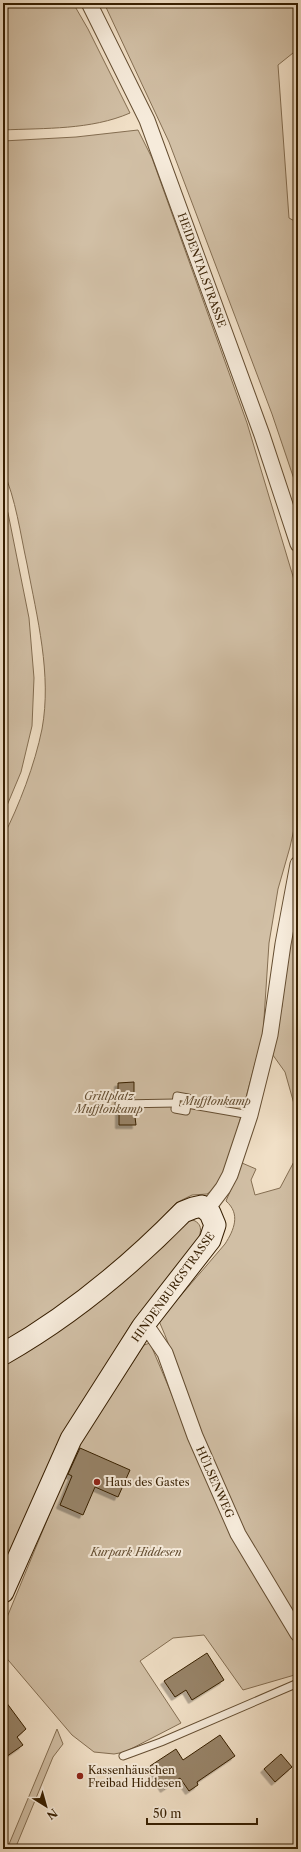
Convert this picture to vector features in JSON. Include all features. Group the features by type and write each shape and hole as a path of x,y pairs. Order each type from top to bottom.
{"main road":[{"path":"3,1354 36,1335 98,1290 123,1270 183,1212 202,1206 207,1209"},
{"name":"HINDENBURGSTRASSE","path":"3,1592 71,1439 143,1326 210,1240 214,1232 215,1225 213,1218 207,1209"}],"street":[{"name":"HEIDENTALSTRASSE","path":"89,3 147,120 262,435 298,544"},
{"path":"207,1209 223,1188 230,1175 250,1115 270,1035 282,944 298,864"},
{"name":"HÜLSENWEG","path":"143,1326 150,1332 164,1353 195,1436 238,1534 298,1634"}],"lane":[{"path":"119,1104 176,1103 175,1109 186,1111 187,1104 250,1115"},
{"path":"122,1756 161,1742 298,1683"}],"green space":[{"path":"3,3 73,3 88,29 130,113 100,123 68,127 3,130"},
{"path":"104,3 298,3 298,49 278,65 289,218 298,223 298,491 272,414 169,142"},
{"path":"138,130 152,158 247,423 298,593 298,811 278,889 269,943 263,1034 230,1157 216,1188 207,1194 192,1195 176,1203 119,1262 34,1327 3,1344 3,837 21,798 39,742 45,709 45,688 39,625 20,528 3,470 3,141 76,137"},
{"path":"3,499 8,513 29,618 34,678 32,726 21,772 3,815"},
{"path":"298,899 298,1118 285,1072 270,1051 282,1006 287,945"},
{"path":"298,1154 298,1625 244,1531 221,1482 200,1432 159,1321 228,1239 233,1228 235,1217 231,1206 226,1201 242,1163 256,1169 251,1180 255,1195 280,1188"},
{"path":"193,1220 197,1222 200,1227 200,1234 196,1244 139,1316 133,1321 63,1434 5,1561 3,1560 3,1362 185,1221"},
{"name":"Kurpark Hiddesen","path":"150,1343 233,1539 298,1647 298,1674 243,1690 204,1635 173,1638 140,1661 181,1723 125,1752 114,1754 94,1752 72,1735 3,1654 3,1627 76,1450 144,1345"},
{"path":"57,1729 63,1744 53,1757 15,1849 7,1849"}],"building":[{"path":"134,1082 134,1099 118,1099 118,1083"},
{"path":"119,1109 134,1109 136,1125 119,1125"},
{"name":"Haus des Gastes","path":"80,1448 130,1470 118,1497 95,1487 83,1515 60,1505 72,1476 68,1474"},
{"path":"207,1653 224,1680 192,1700 186,1690 175,1697 164,1681"},
{"path":"3,1698 26,1729 17,1737 23,1745 3,1759"},
{"path":"220,1735 235,1756 197,1782 198,1785 189,1791 180,1778 164,1789 150,1766 176,1749 183,1760"},
{"path":"281,1754 292,1767 275,1782 264,1769"}],"waterway":[{"path":"3,10 12,3"}],"place":[{"name":"Haus des Gastes","path":"97,1482"},
{"name":"Kassenhäuschen Freibad Hiddesen","path":"80,1776"}],"park label":[{"name":"Mufflonkamp","path":"217,1101"},
{"name":"Grillplatz Mufflonkamp","path":"109,1102"}]}
